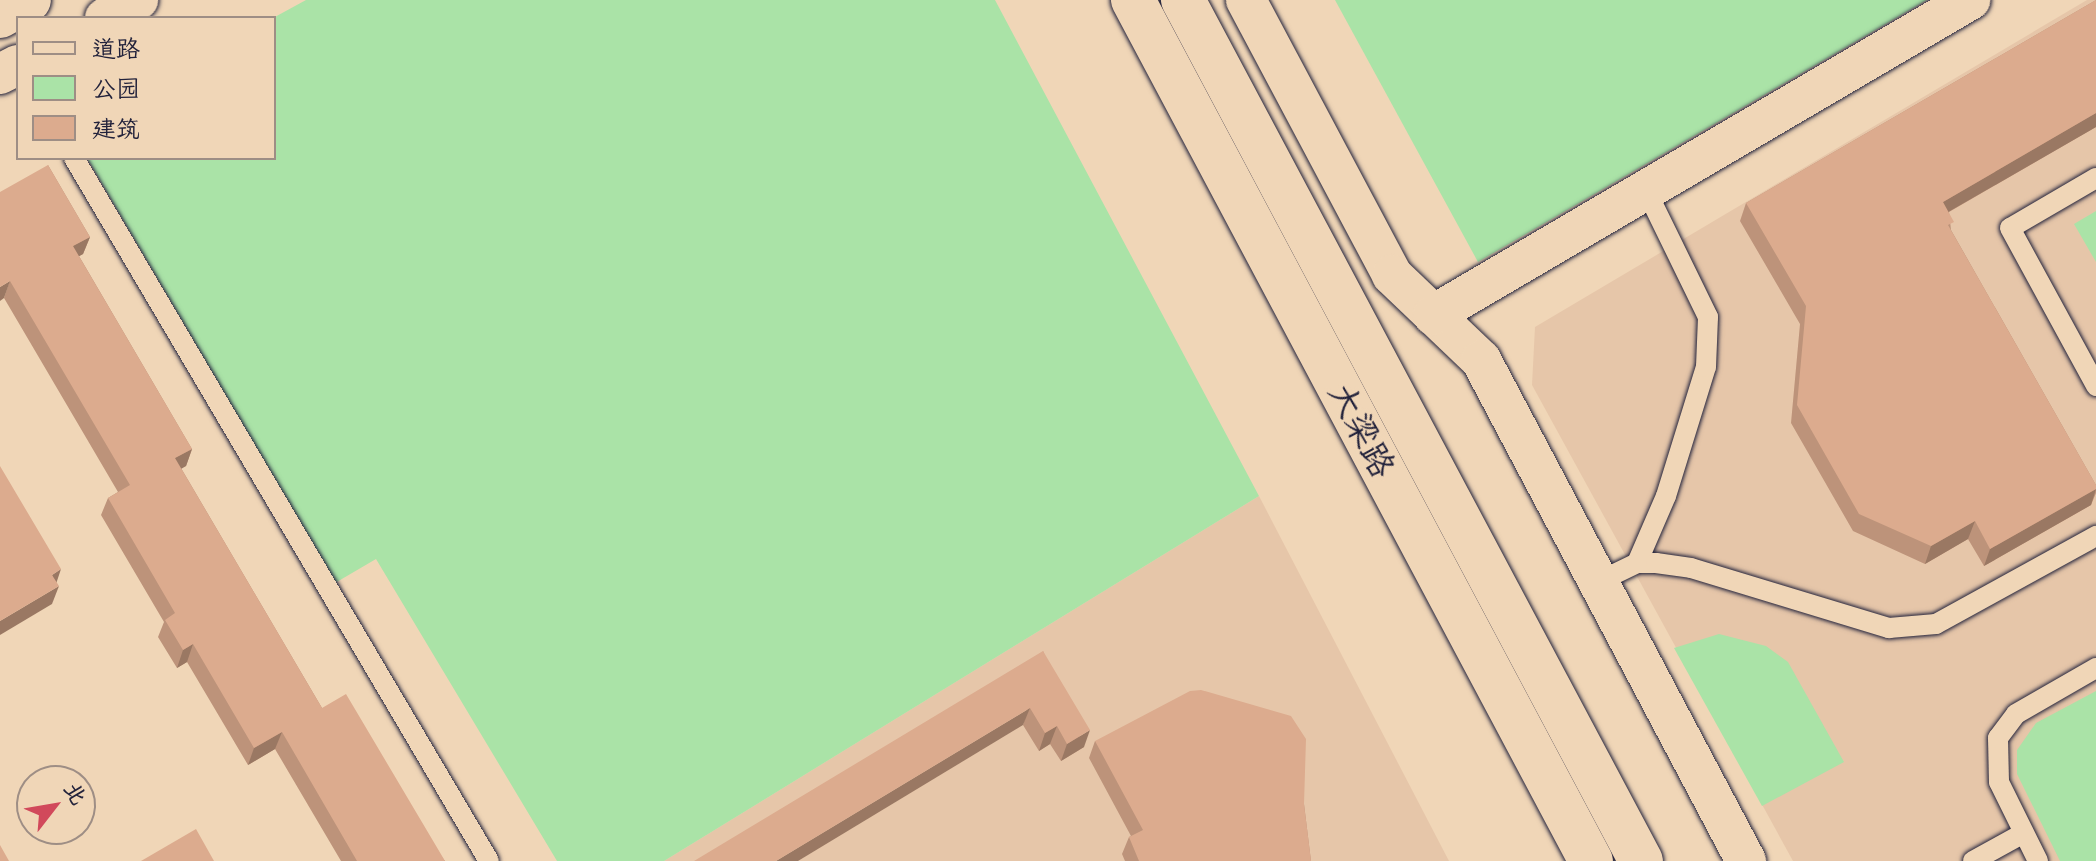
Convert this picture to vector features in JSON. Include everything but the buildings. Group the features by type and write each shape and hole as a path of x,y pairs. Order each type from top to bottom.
{"main road":[{"path":"0,16 29,0"},
{"name":"大梁路","path":"1133,0 1591,861"},
{"name":"大梁路","path":"1183,0 1641,861"}],"street":[{"path":"109,16 138,0"},
{"path":"1246,0 1392,275 1481,360 1746,861"},
{"path":"1433,315 1970,0"}],"lane":[{"path":"75,160 489,861"},
{"path":"2096,178 2010,228 2096,386"},
{"path":"1637,563 1666,496 1706,367 1708,317 1646,190"},
{"path":"1598,582 1637,563 1691,568 1889,628 1936,624 2096,536"},
{"path":"2038,861 1999,782 1998,738 2016,714 2096,668"},
{"path":"1973,861 2024,833"}],"shaded area":[{"path":"2087,0 2096,0 2096,861 1793,861 1532,385 1535,327"},
{"path":"1259,496 1449,861 664,861"}],"green space":[{"path":"306,0 995,0 1259,496 664,861 557,861 376,559 335,583 88,160 276,160 276,16"},
{"path":"1335,0 1927,0 1478,262"},
{"path":"2096,211 2096,262 2074,224"},
{"path":"1719,634 1766,646 1788,662 1844,762 1762,806 1674,648"},
{"path":"2096,691 2096,861 2060,861 2017,774 2017,750 2036,723"}]}
